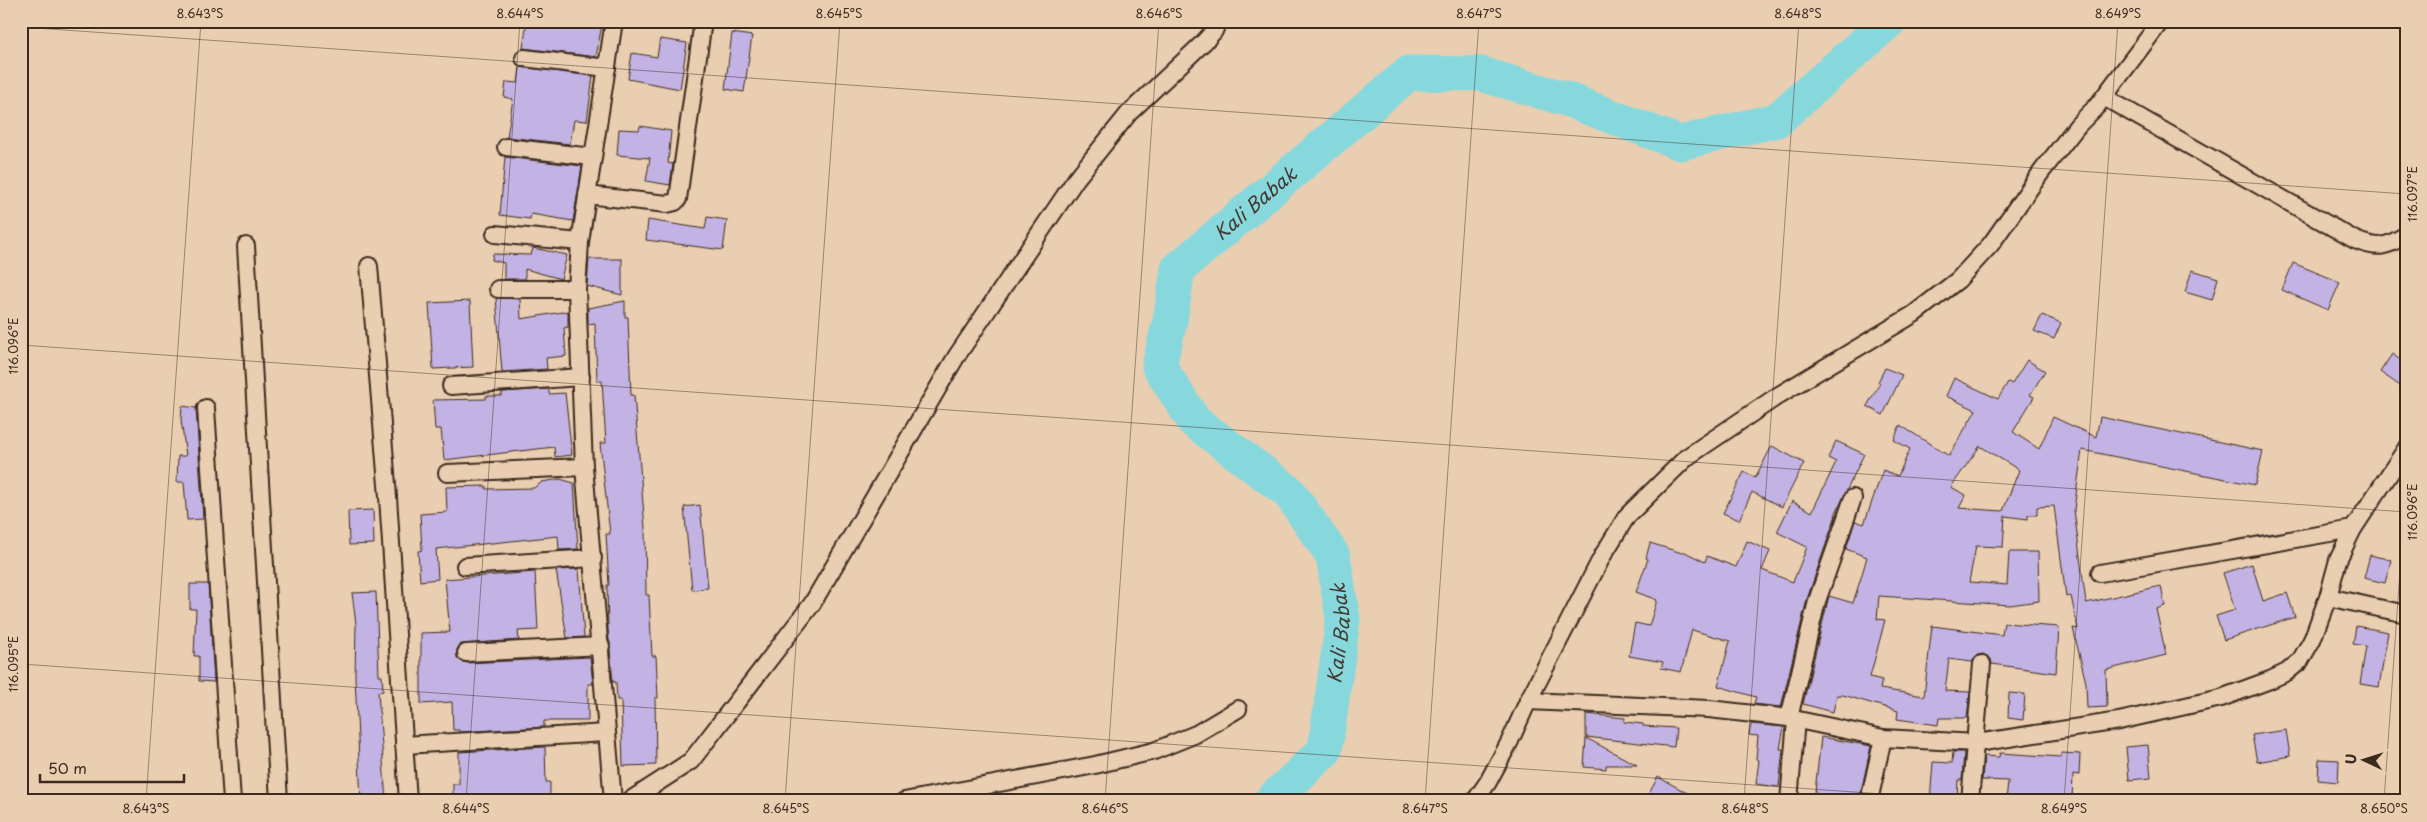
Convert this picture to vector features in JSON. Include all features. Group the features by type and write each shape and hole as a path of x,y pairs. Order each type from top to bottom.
{"street":[{"path":"613,801 584,467 576,290 580,242 614,21"},
{"path":"587,195 667,204 678,199 703,21"},
{"path":"629,801 691,761 812,604 956,357 1080,173 1129,113 1204,42 1214,31 1218,21"},
{"path":"1475,801 1506,749 1528,701 1603,555 1627,516 1653,488 1696,451 1779,396 1914,314 1958,280 1991,244 2042,170 2078,125 2104,97 2161,21"},
{"path":"524,58 607,68"},
{"path":"2104,97 2355,240 2372,246 2386,246 2406,235"},
{"path":"506,147 594,157"},
{"path":"495,234 580,242"},
{"path":"246,246 279,801"},
{"path":"369,266 390,524 408,801"},
{"path":"498,289 576,290"},
{"path":"451,386 581,377"},
{"path":"206,408 232,801"},
{"path":"1528,701 1658,705 1792,719 1883,738 1977,743 2119,721 2221,698 2288,672 2300,661 2312,640 2328,597 2338,560 2353,529 2389,471 2406,449"},
{"path":"447,473 584,467"},
{"path":"1789,801 1792,719 1817,602 1853,498"},
{"path":"2100,573 2353,529"},
{"path":"465,566 593,558"},
{"path":"2328,597 2406,614"},
{"path":"466,653 600,646"},
{"path":"1970,801 1977,743 1982,664"},
{"path":"904,801 1095,765 1154,751 1196,734 1238,710"},
{"path":"404,745 606,733"},
{"path":"1869,801 1883,738"}],"building":[{"path":"527,21 546,21 581,26 582,21 602,24 596,57 523,48"},
{"path":"732,33 752,36 744,92 725,89"},
{"path":"660,39 687,43 680,89 628,79 632,53 657,57"},
{"path":"520,67 593,76 587,121 574,120 570,144 507,137 513,99 504,97 506,82 518,83"},
{"path":"640,126 671,131 668,163 673,164 670,185 646,181 650,158 617,155 619,129 639,130"},
{"path":"505,157 582,166 573,221 531,214 530,219 500,215"},
{"path":"707,217 727,220 723,250 646,240 648,220 705,229"},
{"path":"533,248 567,255 561,279 525,269 525,279 504,279 504,263 492,260 493,254 531,255"},
{"path":"589,259 622,259 622,295 587,286"},
{"path":"2293,263 2340,282 2328,310 2282,290"},
{"path":"2192,270 2218,278 2212,300 2185,292"},
{"path":"496,298 520,299 521,319 568,311 568,327 564,328 566,356 546,358 547,369 502,372"},
{"path":"470,301 473,367 433,369 429,303"},
{"path":"625,301 625,317 628,317 631,395 634,395 645,528 646,595 649,595 652,656 656,656 658,698 655,698 656,765 623,766 621,700 617,700 616,682 613,682 608,629 607,585 609,585 606,534 610,534 600,443 606,443 602,381 597,381 595,323 588,324 588,308"},
{"path":"2042,315 2061,323 2054,339 2034,331"},
{"path":"2392,354 2406,364 2406,390 2380,372"},
{"path":"2027,360 2045,371 2030,395 2034,397 2013,432 2039,449 2053,417 2096,437 2100,417 2263,451 2255,485 2082,450 2074,510 2086,603 2161,586 2165,606 2156,609 2166,655 2106,670 2107,707 2087,708 2086,683 2073,628 2078,629 2071,596 2066,597 2054,506 2037,507 2037,515 2028,515 2028,519 2005,516 2003,547 1976,546 1969,582 2007,585 2009,552 2038,552 2039,601 2010,605 1879,596 1877,619 1885,620 1870,677 1882,680 1880,689 1924,696 1932,626 2002,635 2004,623 2059,627 2056,673 1992,664 1991,659 1983,654 1977,655 1972,662 1949,659 1945,691 1970,692 1967,718 1939,718 1938,725 1897,719 1898,711 1843,695 1837,695 1833,712 1803,704 1829,596 1853,603 1867,557 1846,549 1855,521 1864,524 1883,470 1898,476 1910,449 1894,440 1900,425 1949,456 1976,410 1946,396 1954,378 1998,399 2008,382 2012,384","holes":["1980,446 2019,470 2003,511 1959,508 1966,495 1951,487"]},
{"path":"1885,368 1902,375 1883,415 1867,406 1880,383 1878,382"},
{"path":"549,389 549,394 565,393 572,455 555,457 554,447 444,460 441,429 435,429 433,400 486,399 486,396 502,396 502,392"},
{"path":"182,406 196,408 203,519 187,520 184,482 177,482 178,456 186,456 181,420"},
{"path":"1836,441 1864,454 1835,515 1807,599 1781,707 1754,704 1756,697 1718,686 1730,641 1692,630 1681,672 1661,668 1663,662 1629,656 1635,623 1649,626 1657,600 1636,592 1648,559 1646,558 1650,543 1682,553 1683,551 1705,562 1707,556 1736,567 1747,541 1770,551 1762,570 1793,582 1807,547 1777,532 1792,501 1812,512 1836,462 1828,458"},
{"path":"1772,446 1804,463 1782,507 1752,492 1739,520 1723,513 1744,472 1755,478"},
{"path":"560,479 574,483 578,549 559,550 558,536 436,549 438,579 420,581 418,551 422,550 420,514 447,512 446,487 486,486 486,489 534,488 542,482"},
{"path":"700,505 708,588 692,590 684,507"},
{"path":"373,510 374,544 349,545 348,511"},
{"path":"2370,555 2391,560 2385,583 2364,578"},
{"path":"2252,564 2263,601 2287,593 2295,617 2224,640 2216,616 2235,610 2223,573"},
{"path":"579,569 584,637 567,638 556,570"},
{"path":"535,572 538,630 518,631 519,640 461,644 457,649 457,658 467,663 590,657 593,684 588,684 588,721 544,721 544,727 459,732 459,730 453,730 452,702 421,704 421,633 450,632 445,579"},
{"path":"190,584 208,584 214,682 199,681 199,656 194,656 196,609 190,609"},
{"path":"376,592 379,676 382,676 383,691 378,692 386,801 361,801 355,677 356,624 352,593"},
{"path":"2356,626 2388,632 2379,687 2360,684 2366,646 2353,644"},
{"path":"2009,693 2025,694 2023,720 2008,718"},
{"path":"1586,714 1625,718 1624,722 1643,724 1643,726 1676,728 1674,747 1586,737"},
{"path":"1751,724 1784,727 1780,749 1783,749 1779,787 1756,784 1759,760 1756,759 1758,736 1749,735"},
{"path":"2286,730 2290,756 2257,762 2252,735"},
{"path":"1821,737 1871,746 1859,801 1814,801"},
{"path":"1586,738 1637,765 1606,765 1606,769 1584,767"},
{"path":"2148,745 2151,778 2129,780 2126,747"},
{"path":"545,747 546,782 550,782 550,801 453,801 453,784 459,784 459,752"},
{"path":"1953,752 1964,752 1962,780 1958,780 1957,801 1930,801 1933,762 1952,763"},
{"path":"2000,753 2061,757 2061,753 2080,754 2079,775 2073,774 2072,801 2006,801 2008,781 1982,780 1984,756 1999,757"},
{"path":"2319,759 2339,760 2338,782 2318,780"},
{"path":"1658,777 1702,801 1645,801"}],"waterway":[{"name":"Kali Babak","path":"1271,801 1325,750 1343,619 1333,556 1289,492 1194,421 1159,366 1170,321 1178,269 1409,73 1481,74 1566,99 1680,143 1777,120 1889,21"}]}
